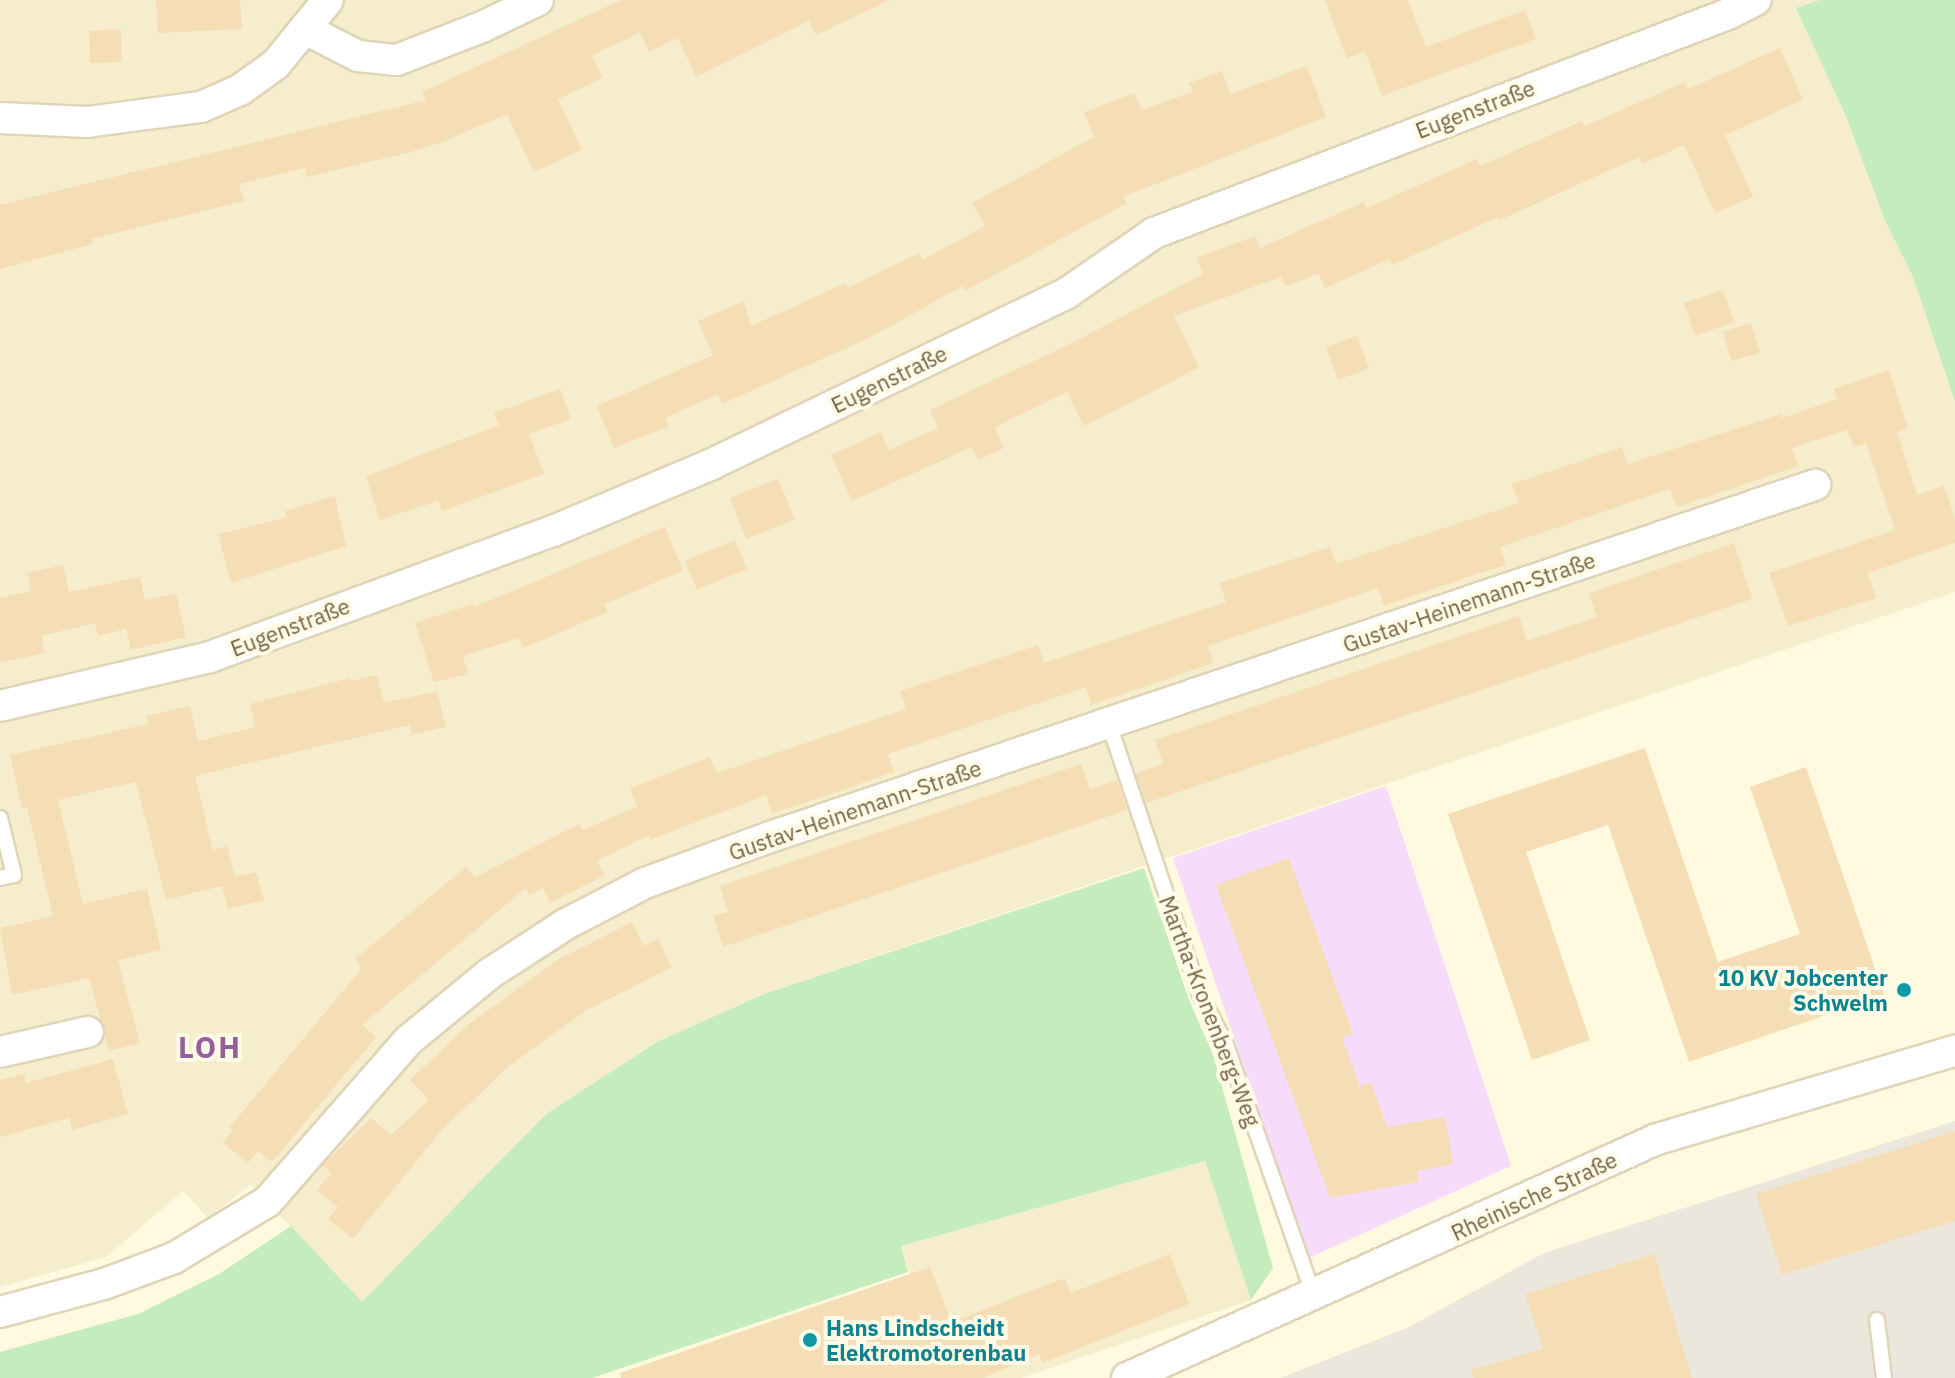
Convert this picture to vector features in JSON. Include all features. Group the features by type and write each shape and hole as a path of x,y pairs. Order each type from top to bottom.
{"street":[{"path":"0,118 87,122 201,107 240,90 276,64 307,30 328,0"},
{"path":"307,30 358,56 397,60 482,27 538,0"},
{"name":"Eugenstraße","path":"0,706 210,657 553,531 712,464 1067,293 1154,233 1728,14 1756,0"},
{"name":"Gustav-Heinemann-Straße","path":"0,1312 104,1284 174,1258 267,1202 409,1040 489,974 566,924 645,883 1815,485"},
{"path":"0,1052 88,1032"},
{"name":"Rheinische Straße","path":"1127,1378 1657,1139 1955,1051"}],"lane":[{"name":"Martha-Kronenberg-Weg","path":"1109,724 1200,994 1226,1045 1314,1296"},
{"path":"0,818 14,875 0,878"},
{"path":"1877,1320 1884,1378"}],"shaded area":[{"path":"0,0 1820,0 1797,8 1845,114 1885,221 1913,277 1955,402 1955,592 764,994 657,1042 546,1114 362,1303 251,1184 208,1218 183,1191 106,1257 0,1287"},
{"path":"1386,786 1511,1166 1309,1258 1173,858"},
{"path":"1955,1121 1955,1378 1280,1378 1407,1328 1544,1253"},
{"path":"1205,1161 1251,1300 1021,1378 941,1378 901,1246"}],"green space":[{"path":"1820,0 1955,0 1955,402 1913,277 1885,221 1845,114 1796,8"},
{"path":"1144,868 1189,1000 1213,1055 1273,1268 1251,1300 1205,1161 901,1246 908,1272 592,1378 0,1378 0,1352 138,1314 219,1274 291,1226 362,1302 546,1114 657,1042 764,994"}],"building":[{"path":"156,0 240,0 242,29 158,33"},
{"path":"621,0 890,0 816,35 809,21 696,77 678,38 649,52 640,33 592,55 603,78 558,99 582,150 534,172 507,114 411,152 307,177 305,168 239,184 244,201 92,239 93,244 0,269 0,205 426,100 422,92"},
{"path":"1325,0 1408,0 1426,47 1525,10 1536,39 1382,96 1365,51 1347,59"},
{"path":"121,29 122,62 90,63 89,31"},
{"path":"1780,48 1803,100 1725,135 1753,197 1715,213 1684,145 1642,164 1639,157 1500,220 1498,217 1392,265 1390,259 1325,288 1319,274 1285,286 1281,277 1174,316 1199,367 1150,393 1084,426 1067,392 995,427 1004,448 978,460 972,447 852,501 831,455 881,432 889,450 938,428 930,410 1072,343 1203,274 1197,257 1256,236 1260,248 1364,202 1367,208 1477,159 1480,166 1582,121 1585,126 1685,82 1688,89"},
{"path":"1307,66 1326,117 1123,197 1127,203 965,291 963,286 869,338 722,404 718,394 665,418 669,426 614,448 597,406 713,355 698,321 744,301 751,326 846,283 848,288 919,253 922,260 985,226 972,203 1094,137 1084,112 1135,93 1141,110 1193,92 1189,83 1222,71 1230,94"},
{"path":"1723,290 1734,322 1695,336 1684,303"},
{"path":"1751,323 1760,353 1731,361 1723,332"},
{"path":"1357,336 1369,368 1338,380 1326,347"},
{"path":"1889,370 1908,428 1897,432 1917,495 1944,486 1955,518 1955,543 1868,573 1876,598 1788,626 1769,573 1895,530 1866,443 1854,447 1847,430 1792,448 1798,466 1769,476 1676,507 1670,489 1500,547 1506,565 1384,606 1378,588 1208,646 1213,663 1091,705 1086,687 888,754 894,772 801,804 772,813 766,795 650,840 649,835 597,861 605,875 550,903 543,888 529,895 526,888 362,1025 376,1037 272,1162 258,1151 248,1163 223,1143 233,1130 229,1128 362,968 355,959 466,867 475,877 579,824 582,830 637,807 630,788 710,757 717,773 906,709 900,691 1038,645 1044,663 1226,602 1220,583 1330,547 1336,564 1519,503 1512,484 1622,447 1628,464 1781,414 1782,418 1837,399 1833,389"},
{"path":"560,389 571,419 529,434 544,474 442,511 438,501 380,520 366,476 499,425 494,413"},
{"path":"778,479 795,519 746,539 730,498"},
{"path":"335,496 346,546 231,583 218,534 287,517 285,511"},
{"path":"665,527 683,571 604,604 608,612 523,648 519,638 463,656 468,674 434,682 415,623 473,604 474,607"},
{"path":"735,540 747,569 697,590 685,561"},
{"path":"1734,543 1752,599 1146,803 1136,773 1163,764 1155,740 1519,616 1527,641 1597,617 1589,593"},
{"path":"63,565 69,592 140,577 145,600 176,593 186,637 131,650 126,629 98,636 95,623 42,636 45,653 0,663 0,598 31,591 27,573"},
{"path":"377,675 384,703 437,691 446,727 412,735 410,725 195,776 213,850 227,846 235,877 256,872 264,900 228,909 222,886 166,900 136,782 58,800 83,904 147,889 161,950 118,960 140,1043 109,1051 89,978 12,995 0,928 53,916 27,807 22,808 10,755 148,724 146,716 190,706 198,741 255,727 250,704 349,678 350,681"},
{"path":"1645,748 1718,962 1800,934 1750,787 1806,767 1884,995 1689,1062 1608,825 1526,852 1590,1040 1532,1060 1448,814"},
{"path":"1081,764 1090,789 1117,780 1127,810 723,947 713,916 728,912 720,886"},
{"path":"1289,858 1353,1033 1342,1038 1360,1086 1371,1082 1387,1127 1445,1117 1453,1164 1417,1171 1419,1182 1330,1198 1216,885"},
{"path":"632,922 644,946 658,939 672,967 587,1010 509,1066 441,1131 353,1239 328,1219 338,1207 317,1190 331,1173 323,1166 328,1160 371,1118 391,1135 429,1100 410,1080 469,1024 559,959"},
{"path":"113,1059 128,1114 72,1130 69,1118 0,1137 0,1080 24,1074 26,1083"},
{"path":"1955,1131 1955,1221 1782,1275 1756,1194"},
{"path":"1170,1254 1189,1304 1043,1363 1039,1354 983,1378 621,1378 620,1373 930,1267 952,1322 1065,1278 1071,1293"},
{"path":"1654,1254 1692,1378 1473,1378 1471,1370 1543,1349 1525,1294"}],"place":[{"name":"10 KV Jobcenter Schwelm","path":"1904,990"},
{"name":"Hans Lindscheidt Elektromotorenbau","path":"810,1340"}],"district":[{"name":"LOH","path":"210,1047"}]}
